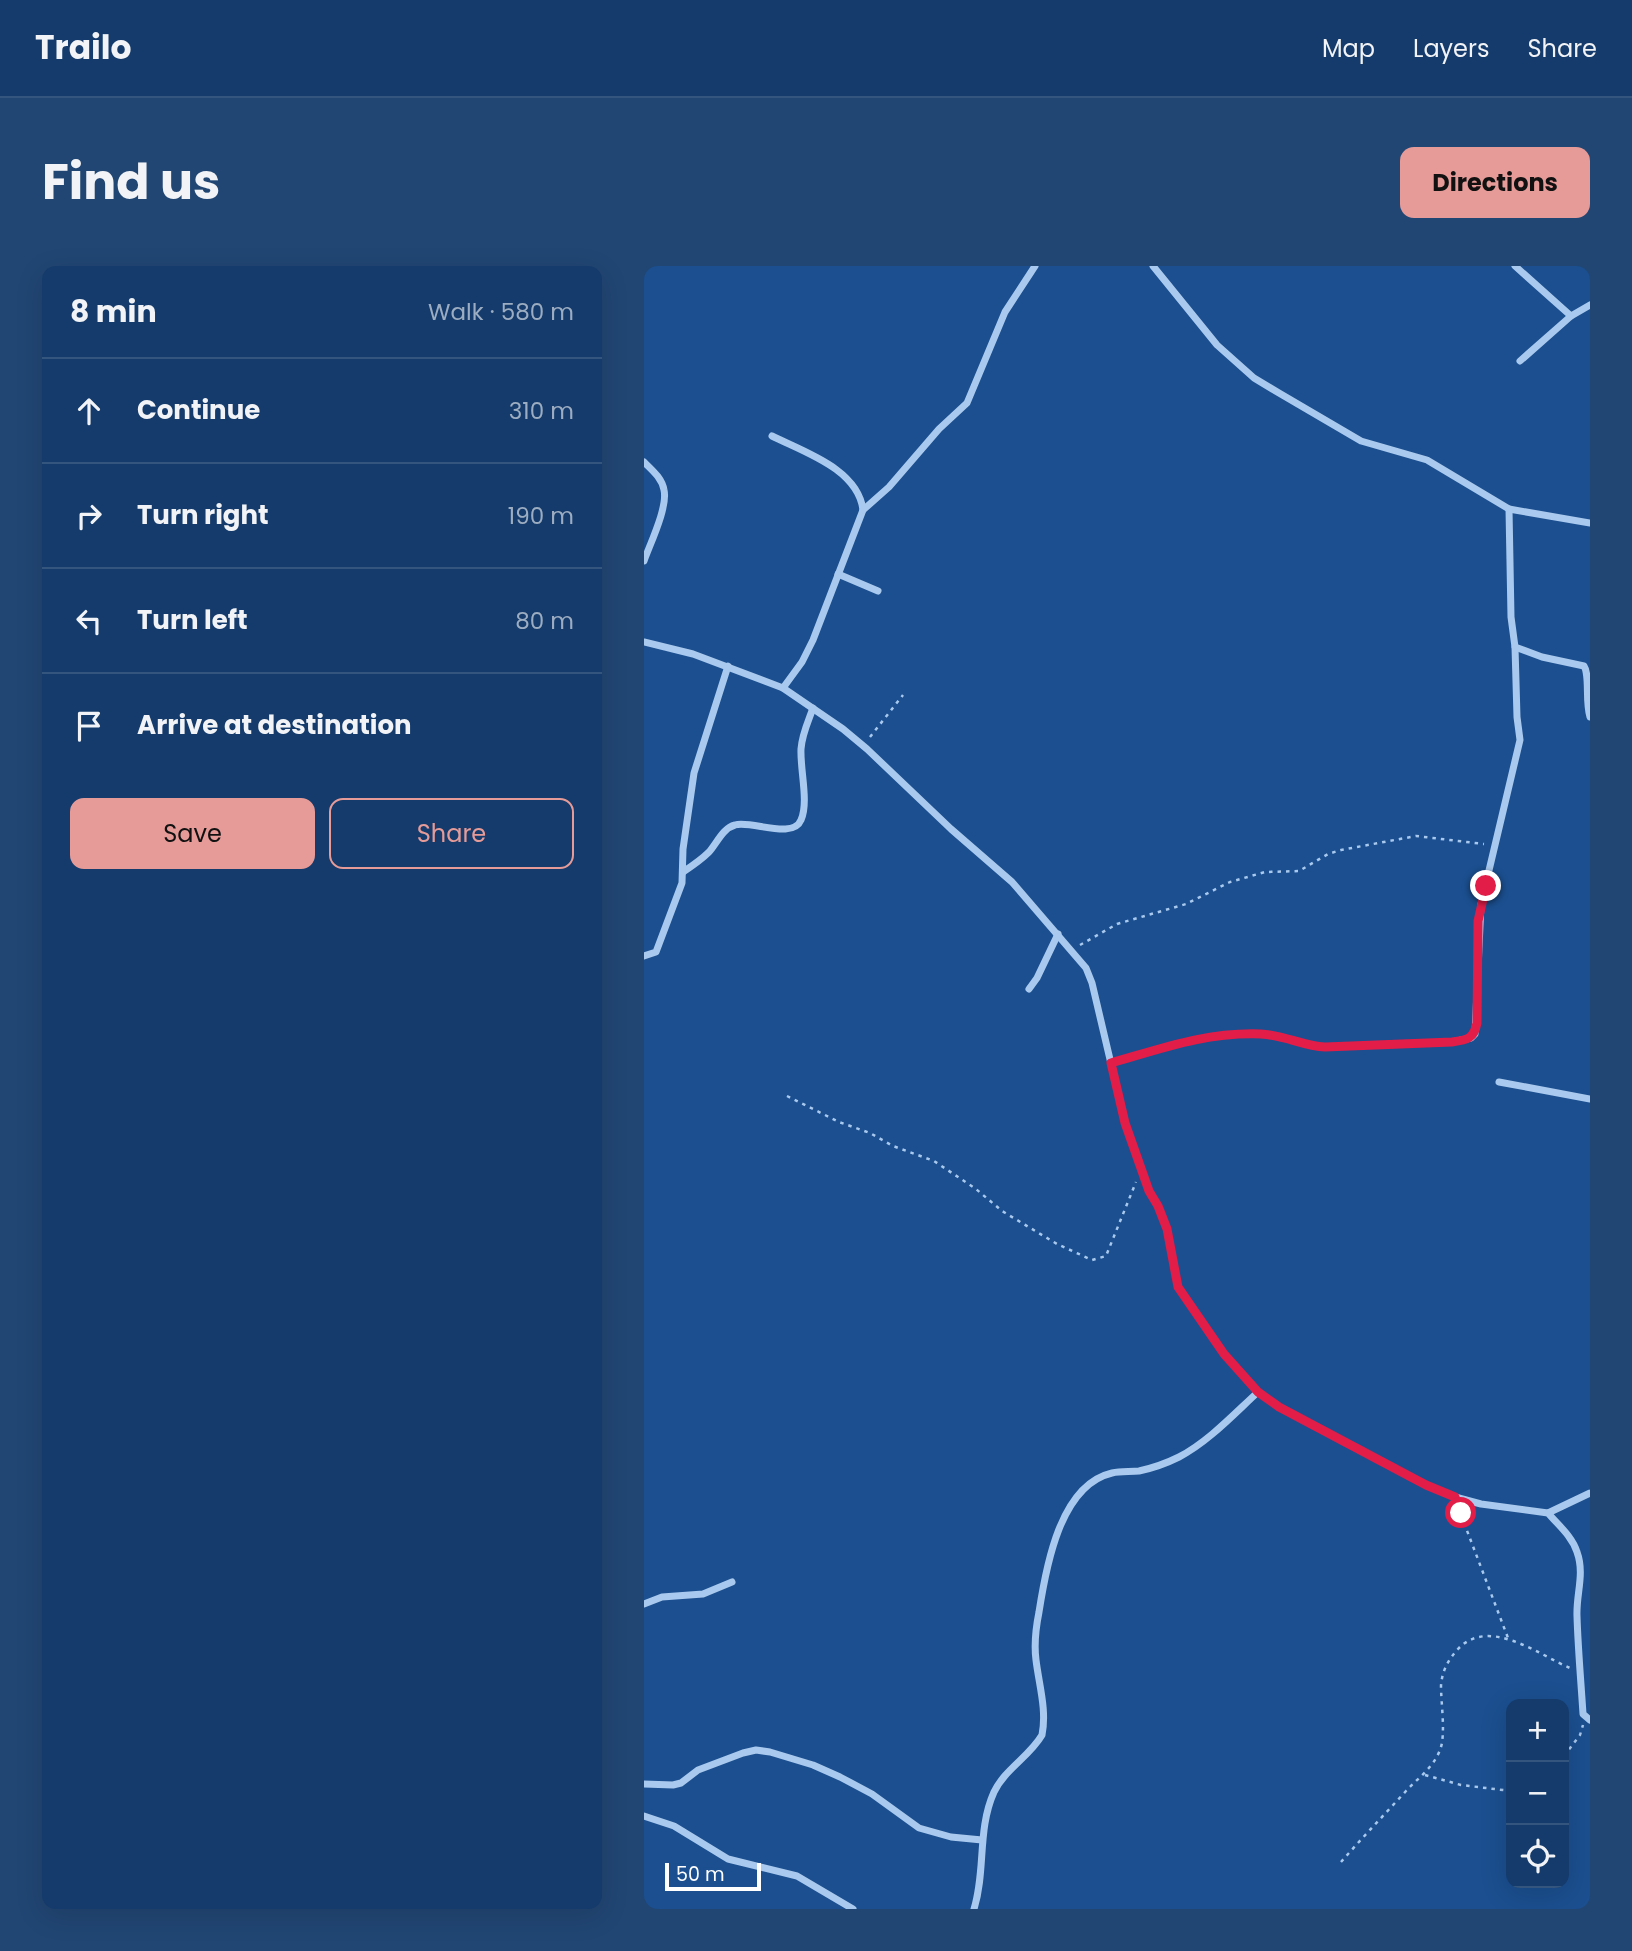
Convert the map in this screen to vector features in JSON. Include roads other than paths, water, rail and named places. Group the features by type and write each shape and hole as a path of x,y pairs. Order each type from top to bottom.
{"street":[{"path":"783,688 802,662 813,640 863,510 967,403 1005,312 1035,266"},
{"path":"1153,266 1217,345 1254,377 1361,441 1427,460 1509,509 1590,523"},
{"path":"1515,266 1572,316"},
{"path":"1520,361 1572,316 1590,305"},
{"path":"772,436 836,470 859,493 863,510"},
{"path":"644,462 659,478 665,491 664,504 644,561"},
{"path":"1111,1063 1188,1040 1220,1035 1280,1036 1325,1047 1442,1043 1471,1038 1475,1034 1478,921 1520,740 1511,617 1509,509"},
{"path":"838,574 878,592"},
{"path":"644,642 728,666 783,688 814,708 863,745 950,829 1012,882 1073,952 1086,968 1092,983 1125,1123 1167,1229 1178,1287 1224,1354 1258,1392 1304,1422 1379,1458 1426,1485 1455,1497 1481,1504 1548,1513 1590,1493"},
{"path":"1515,647 1542,657 1584,666 1590,676 1587,696 1590,717"},
{"path":"644,956 656,952 682,883 683,849 694,773 728,666"},
{"path":"683,872 708,852 726,829 733,825 785,830 793,828 801,821 801,749 804,730 814,708"},
{"path":"1029,989 1058,934"},
{"path":"1499,1083 1590,1099"},
{"path":"974,1909 981,1868 985,1815 995,1789 1042,1735 1044,1711 1036,1658 1038,1616 1056,1537 1068,1510 1077,1495 1095,1479 1113,1472 1139,1471 1182,1456 1258,1392"},
{"path":"1548,1513 1571,1540 1580,1562 1581,1586 1577,1614 1583,1714 1588,1720"},
{"path":"644,1604 662,1597 703,1594 733,1583"},
{"path":"644,1784 673,1786 698,1770 743,1753 756,1750 770,1752 813,1765 840,1777 882,1800 919,1828 950,1837 982,1840"},
{"path":"644,1816 674,1826 728,1859 797,1876 853,1909"}]}
